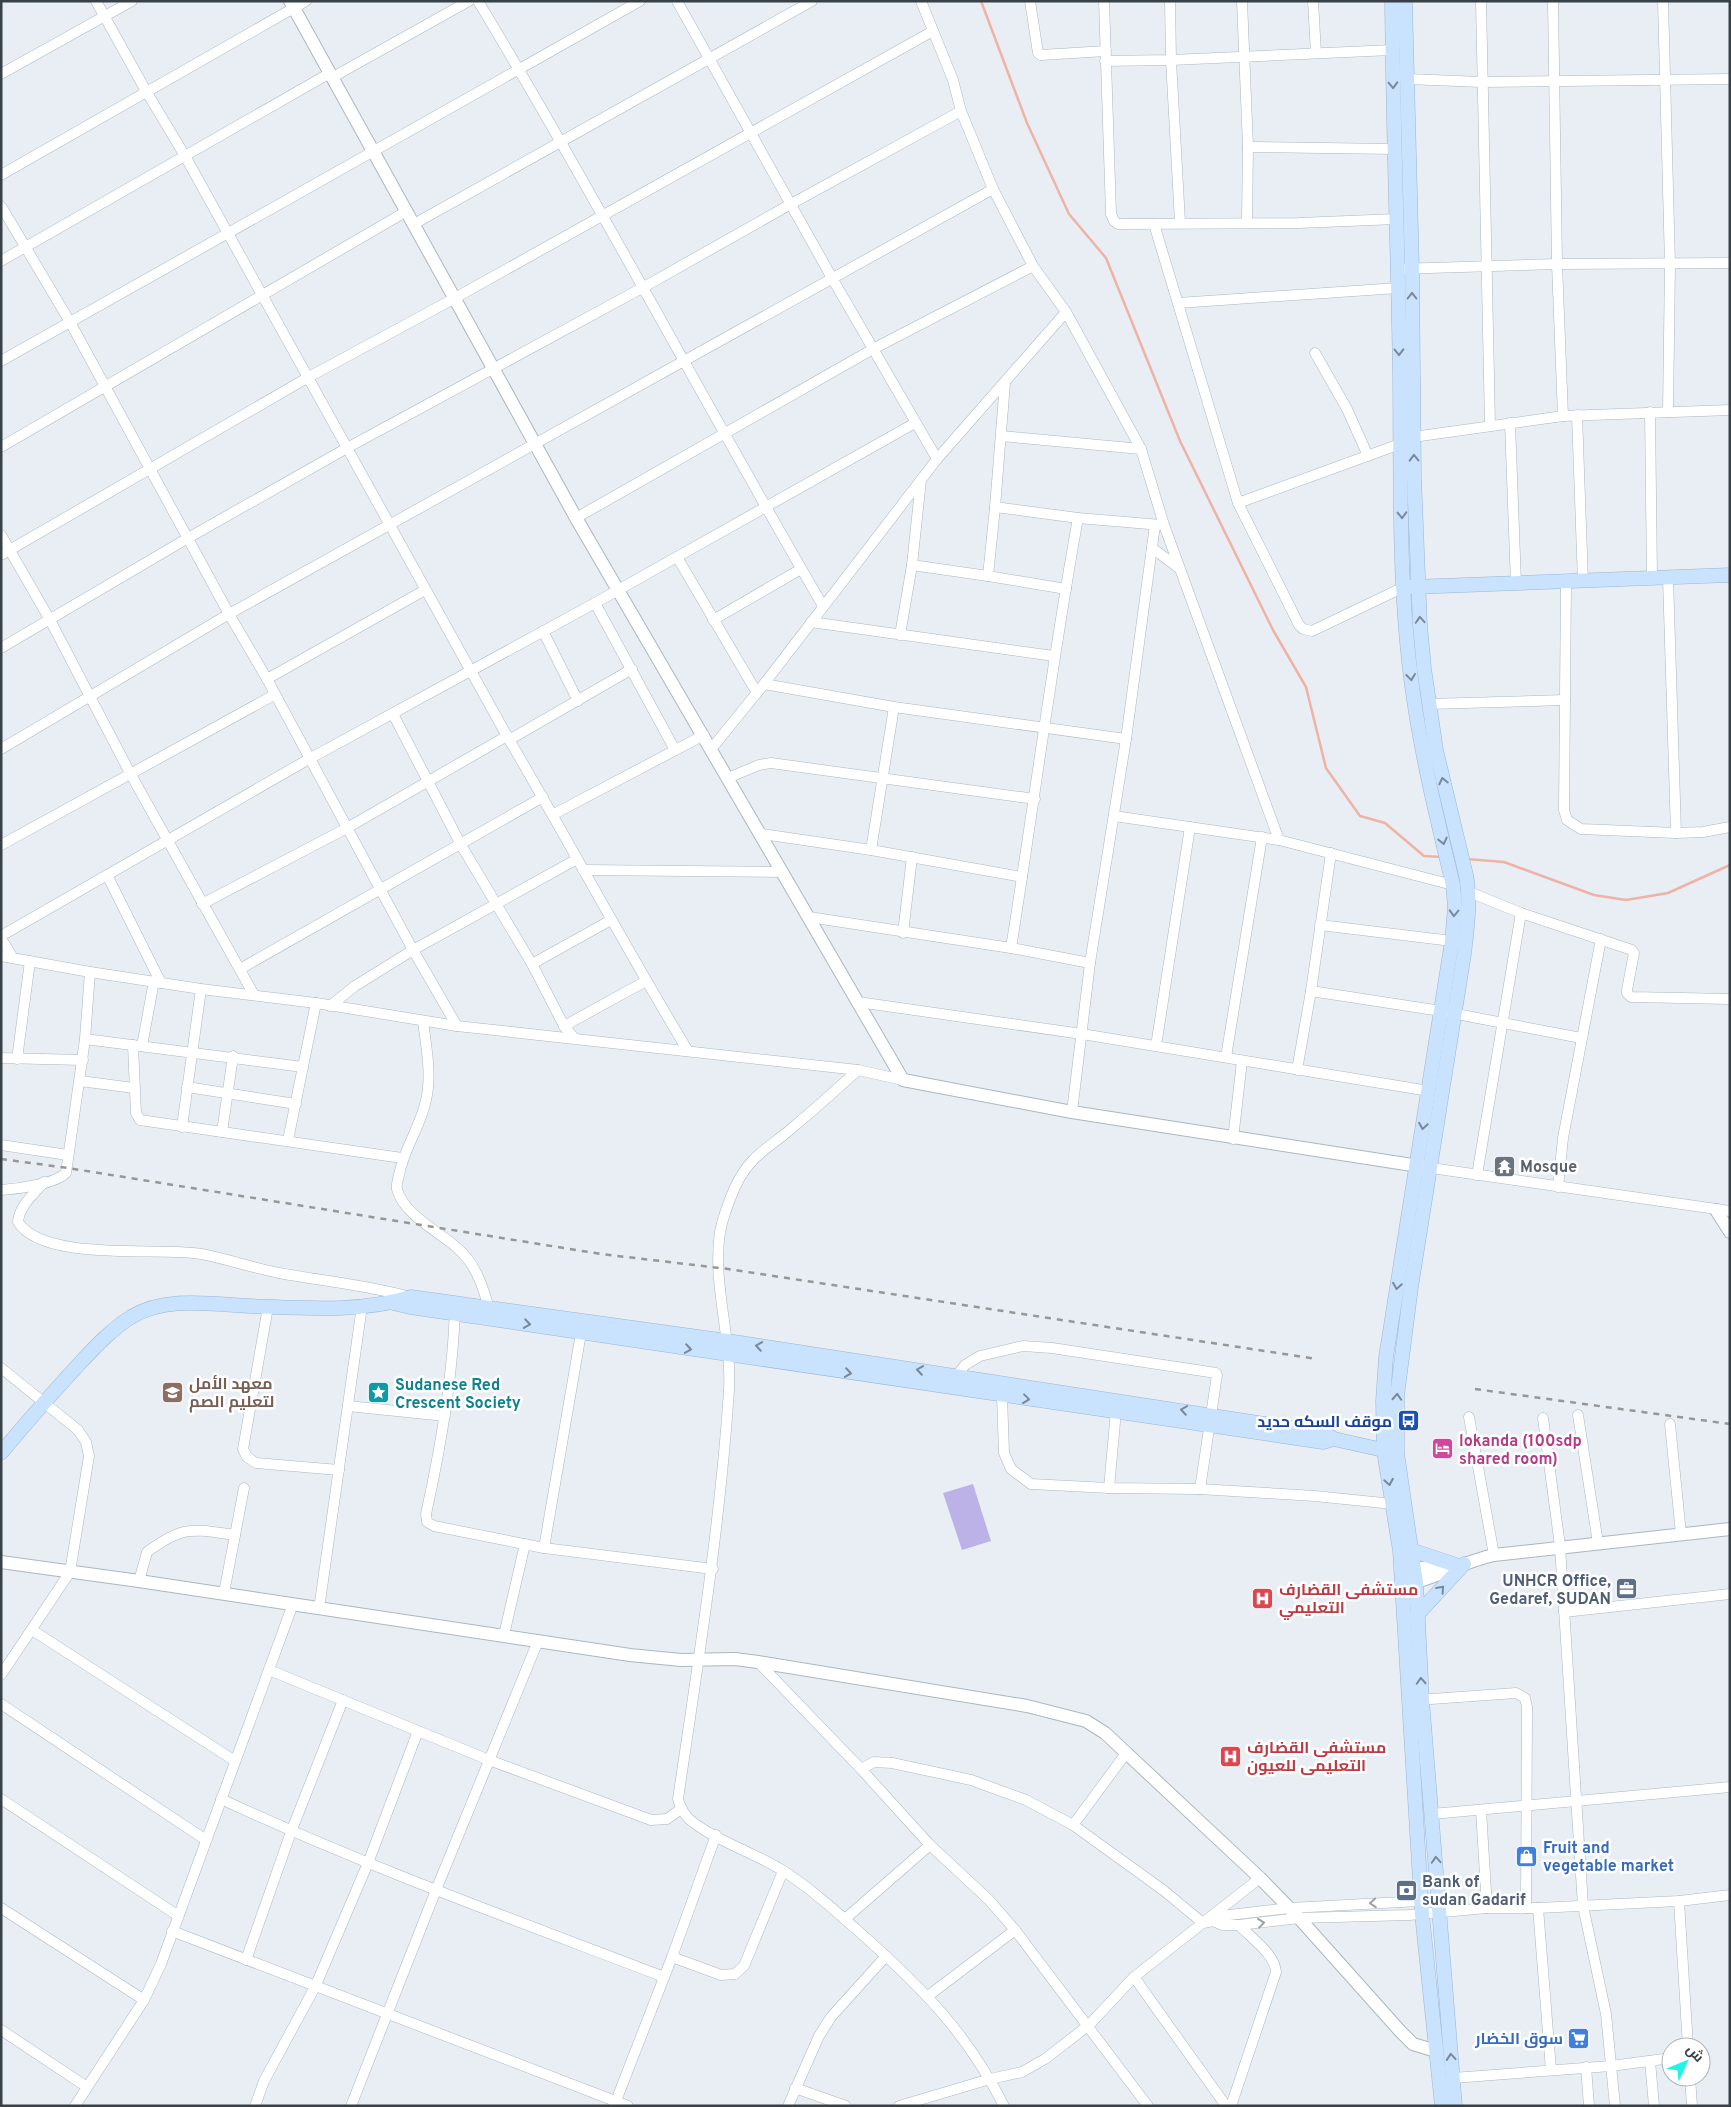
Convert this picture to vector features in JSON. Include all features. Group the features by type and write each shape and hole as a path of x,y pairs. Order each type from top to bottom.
{"main road":[{"path":"1392,1 1396,220 1405,269 1398,288 1400,444 1411,587 1436,750 1469,892 1468,924 1429,1091 1388,1341 1383,1401 1390,1452 1393,1504 1408,1569 1416,1700 1422,1907 1442,2106"},
{"path":"1404,1 1407,79 1405,269 1413,437 1411,587 1406,623 1413,692 1422,751 1453,885 1455,907 1440,1098 1431,1168 1403,1343 1390,1452 1403,1501 1412,1550 1408,1569"},
{"path":"1411,587 1730,575"},
{"path":"1,1454 44,1401 108,1334 132,1317 154,1306 183,1303 330,1308 393,1302 411,1297 455,1308 490,1313 581,1322 727,1341 952,1382 1002,1396 1116,1412 1324,1432 1334,1439 1390,1452"},
{"path":"393,1302 410,1307 455,1308"},
{"path":"490,1313 581,1333 729,1356 952,1382 1210,1420"},
{"path":"1388,1341 1403,1343"},
{"path":"1412,1550 1459,1566 1417,1615"},
{"path":"1409,1584 1417,1615 1416,1700 1432,1814 1455,2106"}],"street":[{"path":"96,1 185,156 508,738 554,814 611,920 688,1051"},
{"path":"1,74 132,1"},
{"path":"1,175 292,5 306,1"},
{"path":"1,261 185,156 469,1"},
{"path":"478,1 602,216 682,361 725,433 765,508 823,606"},
{"path":"1,361 640,1"},
{"path":"677,1 832,278 937,458"},
{"path":"414,224 812,1"},
{"path":"921,1 953,80 961,111 992,189 1033,266 1066,312 1141,449 1159,525 1180,568 1280,840"},
{"path":"1030,1 1038,53 1041,55 1171,60 1392,50"},
{"path":"1104,1 1112,218 1118,224 1180,222 1299,223 1396,220"},
{"path":"1170,1 1171,60 1180,222"},
{"path":"1242,1 1248,147 1247,222"},
{"path":"1313,1 1316,53"},
{"path":"1481,1 1485,265 1490,425"},
{"path":"1553,1 1557,264 1563,416"},
{"path":"1662,1 1670,264 1668,412"},
{"path":"292,5 576,518 712,748 903,1080"},
{"path":"5,552 151,470 307,378 933,31"},
{"path":"1407,79 1482,82 1730,79"},
{"path":"1,648 188,538 347,448 642,288 961,111"},
{"path":"1248,147 1395,149"},
{"path":"1,749 228,614 992,189"},
{"path":"1,206 70,322 228,614 267,679 413,950 457,1026"},
{"path":"1,447 407,211"},
{"path":"1154,224 1238,503 1303,629 1312,631 1411,587"},
{"path":"1405,269 1485,265 1730,262"},
{"path":"576,518 873,349 1033,266"},
{"path":"1178,303 1398,288"},
{"path":"712,748 764,684 937,458 1006,383 1066,312"},
{"path":"1315,353 1347,409 1368,456"},
{"path":"988,576 1006,383"},
{"path":"1413,437 1563,416 1730,410"},
{"path":"1650,412 1652,579"},
{"path":"1576,415 1582,582"},
{"path":"13,958 1,937 309,759 595,603 915,423"},
{"path":"1510,423 1516,584"},
{"path":"1001,436 1141,449"},
{"path":"1238,503 1400,444"},
{"path":"900,635 912,565 922,478"},
{"path":"995,507 1078,518 1159,525"},
{"path":"1011,948 1035,799 1054,656 1078,518"},
{"path":"1072,1112 1090,963 1126,739 1152,548 1159,525"},
{"path":"1,535 5,552 50,620 89,698 254,995"},
{"path":"1152,548 1180,568"},
{"path":"677,557 757,693"},
{"path":"912,565 1066,589"},
{"path":"713,620 801,569"},
{"path":"1668,578 1676,833"},
{"path":"1566,582 1564,810 1567,820 1581,829 1676,833 1704,832 1730,827"},
{"path":"267,679 425,590"},
{"path":"595,603 675,750"},
{"path":"811,622 1054,656"},
{"path":"543,631 578,701"},
{"path":"202,904 347,828 429,781 578,701 632,669"},
{"path":"764,684 894,707 1126,739"},
{"path":"1,845 274,695"},
{"path":"1429,704 1565,700"},
{"path":"871,850 894,707"},
{"path":"393,714 461,844 532,964 564,1026 574,1038"},
{"path":"554,814 704,735"},
{"path":"728,778 764,763 771,763 1035,799"},
{"path":"240,969 543,797"},
{"path":"1114,816 1280,840 1453,885"},
{"path":"1156,1046 1190,827"},
{"path":"762,834 871,850 1022,877"},
{"path":"1226,1057 1262,837"},
{"path":"1297,1070 1311,991 1331,852"},
{"path":"903,932 912,857"},
{"path":"330,1006 355,986 413,950 577,859"},
{"path":"583,870 783,872"},
{"path":"107,875 158,982 137,1045 134,1088 138,1118 145,1121 182,1127 288,1140 402,1158"},
{"path":"1469,892 1633,951 1627,990 1631,997 1730,999"},
{"path":"1477,1176 1521,912"},
{"path":"809,917 1011,948 1090,963"},
{"path":"532,964 611,920"},
{"path":"1320,925 1452,941"},
{"path":"1558,1187 1563,1138 1601,939"},
{"path":"1,956 90,972 201,989 316,1003 457,1026 858,1070 1072,1112 1233,1139 1477,1176 1730,1211"},
{"path":"17,1059 30,961"},
{"path":"1,1190 29,1187 59,1178 66,1172 83,1060 90,972"},
{"path":"564,1026 646,981"},
{"path":"182,1127 201,989"},
{"path":"1311,991 1448,1012 1581,1038"},
{"path":"858,1002 1082,1034 1429,1091"},
{"path":"288,1140 316,1003"},
{"path":"423,1021 428,1063 426,1100 402,1158 397,1188 403,1202 429,1227 457,1247 470,1262 479,1278 490,1313"},
{"path":"85,1039 234,1056 303,1067"},
{"path":"222,1132 234,1056"},
{"path":"1,1058 83,1060"},
{"path":"1233,1139 1242,1061"},
{"path":"858,1070 788,1132 754,1158 737,1184 727,1205 720,1232 719,1268 729,1356 729,1390 713,1569 678,1799 681,1809 689,1818 716,1836 783,1871 808,1888 886,1956 948,2018 972,2050 1004,2106"},
{"path":"80,1081 134,1088"},
{"path":"187,1087 296,1104"},
{"path":"1,1146 68,1155"},
{"path":"44,1182 23,1208 18,1222 26,1233 52,1242 116,1252 187,1252 226,1258 277,1272 370,1286 411,1297"},
{"path":"1716,1210 1730,1232"},
{"path":"268,1306 243,1449 247,1457 256,1463 339,1470"},
{"path":"319,1609 362,1306"},
{"path":"455,1308 445,1416 426,1514 427,1522 434,1526 544,1548 713,1569"},
{"path":"544,1548 581,1333"},
{"path":"952,1382 965,1366 980,1356 1023,1346 1052,1348 1216,1373 1218,1375 1200,1489"},
{"path":"1,1368 78,1430 86,1442 89,1456 70,1572 1,1675"},
{"path":"1002,1396 1004,1453 1011,1469 1030,1484 1109,1488 1200,1489 1315,1496 1393,1504"},
{"path":"348,1406 445,1416"},
{"path":"1109,1488 1116,1412"},
{"path":"1578,1415 1598,1543"},
{"path":"1469,1417 1494,1555"},
{"path":"1542,1418 1560,1546 1583,1906 1604,2003 1615,2106"},
{"path":"1670,1424 1682,1534"},
{"path":"224,1594 244,1488"},
{"path":"139,1581 147,1552 174,1534 194,1529 235,1535"},
{"path":"1409,1584 1494,1555 1560,1546 1730,1529"},
{"path":"504,1635 525,1544"},
{"path":"1,1562 653,1658 728,1659 758,1662 1027,1706 1086,1721 1105,1733 1127,1752 1260,1878 1290,1908 1400,2032 1413,2044 1436,2051"},
{"path":"1408,1569 1459,1566"},
{"path":"1564,1612 1730,1594"},
{"path":"75,2106 144,2000 161,1964 177,1915 293,1604"},
{"path":"32,1630 235,1761"},
{"path":"351,2106 436,1890 538,1641"},
{"path":"758,1662 861,1769 930,1845 989,1900 1015,1930 1148,2106"},
{"path":"268,1670 489,1760 651,1820 667,1819 681,1809"},
{"path":"1416,1700 1516,1693 1525,1698 1528,1707 1526,1908"},
{"path":"246,1960 291,1832 343,1700"},
{"path":"1,1704 206,1840"},
{"path":"254,2106 264,2081 315,1987 368,1862 418,1731"},
{"path":"1073,1825 1127,1752"},
{"path":"861,1769 880,1761 971,1780 1026,1800 1073,1825 1208,1922 1222,1925 1239,1926 1299,1918 1422,1907 1538,1908 1679,1901 1730,1895"},
{"path":"1432,1814 1528,1807 1730,1787"},
{"path":"1,1799 177,1915"},
{"path":"221,1799 291,1832 436,1890 664,1977"},
{"path":"1481,1810 1488,1908"},
{"path":"614,2103 672,1957 716,1836"},
{"path":"845,1920 930,1845"},
{"path":"672,1957 721,1975 734,1974 744,1966 783,1871"},
{"path":"900,2106 990,2079 1022,2072 1046,2059 1088,2025 1134,1977 1208,1922 1260,1878"},
{"path":"1679,1901 1687,2037"},
{"path":"1208,1922 1221,1916 1290,1908 1422,1907"},
{"path":"1,1908 144,2000"},
{"path":"1538,1908 1551,2070"},
{"path":"1231,2106 1276,1972 1276,1966 1271,1958 1239,1926"},
{"path":"928,1996 1015,1930"},
{"path":"172,1931 614,2103 628,2106"},
{"path":"788,2106 819,2036 831,2017 886,1956"},
{"path":"1134,1977 1226,2106"},
{"path":"1,2030 87,2087"},
{"path":"1453,2078 1611,2066 1661,2059"},
{"path":"1650,2061 1654,2106"},
{"path":"1586,2067 1589,2106"},
{"path":"1691,2087 1692,2106"},
{"path":"795,2088 846,2106"}],"shaded area":[{"path":"973,1484 991,1541 962,1550 943,1493"}],"waterway":[{"path":"981,1 1027,123 1069,214 1106,258 1180,441 1273,630 1306,687 1326,768 1360,816 1385,823 1424,856 1442,857"},
{"path":"1467,859 1504,862 1594,895 1626,900 1668,893 1730,865"}],"railway":[{"path":"1,1159 68,1168 601,1254 728,1269 1317,1359"},
{"path":"1475,1389 1730,1424"}],"place":[{"name":"Mosque","path":"1504,1166"},
{"name":"معهد الأمل لتعليم الصم","path":"173,1392"},
{"name":"Sudanese Red Crescent Society","path":"379,1393"},
{"name":"موقف السكه حديد","path":"1408,1421"},
{"name":"lokanda (100sdp shared room)","path":"1443,1449"},
{"name":"UNHCR Office, Gedaref, SUDAN","path":"1627,1589"},
{"name":"مستشفى القضارف التعليمي","path":"1263,1598"},
{"name":"مستشفى القضارف التعليمى للعيون","path":"1231,1756"},
{"name":"Fruit and vegetable market","path":"1527,1856"},
{"name":"Bank of sudan Gadarif","path":"1406,1890"},
{"name":"سوق الخضار","path":"1579,2038"}]}
